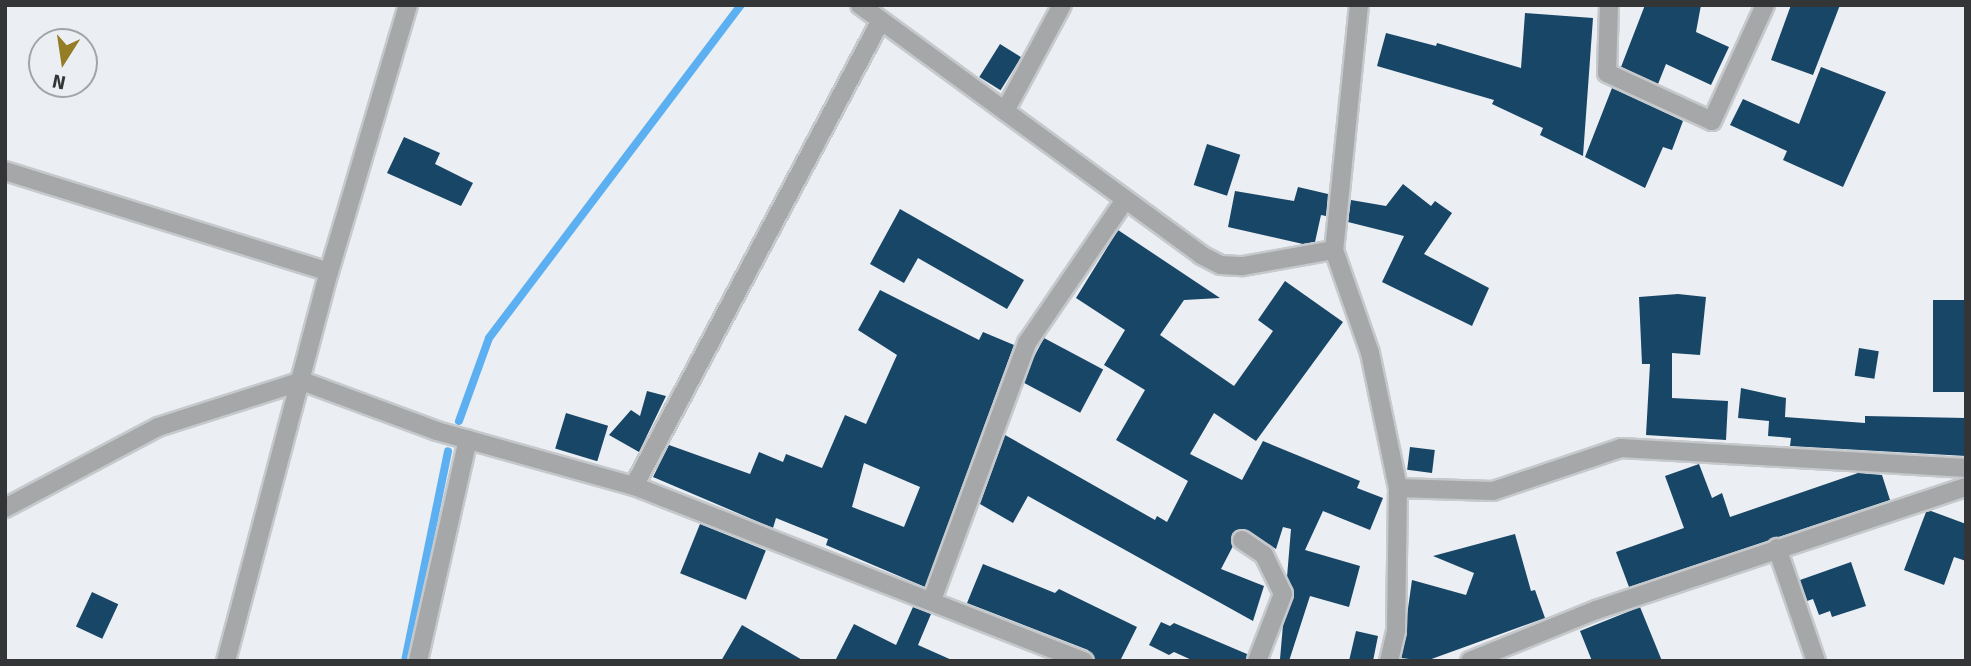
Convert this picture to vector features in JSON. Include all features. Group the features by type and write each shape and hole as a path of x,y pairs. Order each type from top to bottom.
{"street":[{"path":"226,661 302,381 328,272 408,5"},
{"path":"860,5 1125,200 1222,265 1243,266 1334,250"},
{"path":"1005,111 1062,5"},
{"path":"1359,5 1334,250 1370,353 1398,488 1396,632 1389,661"},
{"path":"1609,5 1607,73 1712,121 1765,5"},
{"path":"634,486 881,20"},
{"path":"5,171 328,272"},
{"path":"932,600 1027,343 1125,200"},
{"path":"5,508 158,427 302,381 468,440 634,486 1084,661"},
{"path":"418,661 468,440"},
{"path":"1398,488 1493,491 1621,448 1966,468"},
{"path":"1470,661 1596,610 1966,487"},
{"path":"1242,540 1264,555 1283,594 1257,661"},
{"path":"1777,548 1816,661"}],"building":[{"path":"1645,5 1701,5 1696,32 1729,47 1711,85 1666,64 1658,84 1621,67"},
{"path":"1791,5 1840,5 1813,75 1771,60"},
{"path":"1525,13 1593,18 1583,156 1540,135 1543,128 1492,104 1494,100 1377,66 1386,33 1436,46 1437,43 1521,68"},
{"path":"1000,44 1021,57 1001,90 979,77"},
{"path":"1821,67 1886,92 1843,187 1783,160 1787,151 1730,125 1743,99 1799,124"},
{"path":"1612,88 1683,121 1672,150 1663,147 1645,188 1585,157"},
{"path":"404,137 440,153 435,164 473,183 461,206 387,173"},
{"path":"1207,144 1240,155 1227,196 1194,185"},
{"path":"1403,184 1431,206 1435,201 1452,213 1424,254 1489,288 1472,326 1382,282 1404,236 1348,222 1351,200 1386,206"},
{"path":"1298,187 1328,194 1326,216 1321,215 1315,242 1303,244 1228,227 1235,191 1294,201"},
{"path":"900,209 1024,280 1007,309 918,258 904,283 870,264"},
{"path":"1118,230 1220,298 1184,300 1160,335 1234,386 1273,331 1258,320 1285,281 1343,322 1256,441 1214,413 1190,454 1242,480 1263,441 1360,481 1357,488 1383,498 1370,530 1323,511 1305,550 1360,566 1349,607 1310,596 1289,661 1280,659 1283,625 1294,594 1287,577 1291,529 1283,527 1276,549 1244,529 1232,534 1233,546 1221,569 1264,586 1253,621 1028,496 1013,523 980,504 1005,435 1155,520 1157,516 1167,522 1188,481 1116,440 1145,390 1104,365 1125,330 1076,298"},
{"path":"880,290 979,340 983,332 1014,345 925,587 826,545 828,539 776,518 773,528 653,477 669,445 750,474 759,452 783,462 786,454 822,468 845,415 866,424 897,355 858,330","holes":["864,463 920,487 904,527 852,507"]},
{"path":"1678,294 1706,297 1700,355 1672,353 1672,398 1728,401 1726,440 1646,435 1650,364 1642,364 1639,297"},
{"path":"1933,300 1966,300 1966,392 1933,392"},
{"path":"1044,338 1103,369 1080,413 1021,381"},
{"path":"1859,348 1879,351 1874,379 1855,376"},
{"path":"1741,388 1786,398 1785,417 1865,423 1865,416 1966,418 1966,456 1790,446 1791,438 1768,436 1769,421 1738,418"},
{"path":"647,391 666,396 639,452 609,435 631,410 640,416"},
{"path":"566,413 608,426 597,461 555,448"},
{"path":"1410,447 1435,450 1432,473 1407,470"},
{"path":"1699,464 1712,498 1722,493 1730,517 1858,473 1882,475 1890,500 1629,587 1616,552 1684,528 1665,476"},
{"path":"1931,511 1966,524 1966,561 1954,557 1944,585 1904,570 1926,512"},
{"path":"700,524 766,551 746,600 680,573"},
{"path":"1515,534 1531,591 1535,590 1545,618 1426,661 1401,658 1412,580 1466,595 1474,573 1433,556"},
{"path":"1851,562 1866,606 1832,617 1830,611 1819,615 1813,599 1807,601 1800,580"},
{"path":"983,564 1055,593 1059,589 1137,627 1120,661 1095,661 1088,650 967,603"},
{"path":"92,592 118,604 102,639 76,626"},
{"path":"913,607 931,614 918,645 954,661 835,661 854,624 896,645"},
{"path":"1640,607 1662,661 1592,661 1580,631"},
{"path":"1161,622 1170,626 1174,623 1247,654 1246,661 1194,661 1174,652 1169,655 1149,645"},
{"path":"742,625 804,661 721,661"},
{"path":"1356,631 1378,636 1373,661 1349,661"}],"waterway":[{"path":"459,421 489,338 741,5"},
{"path":"405,661 448,451"}]}
